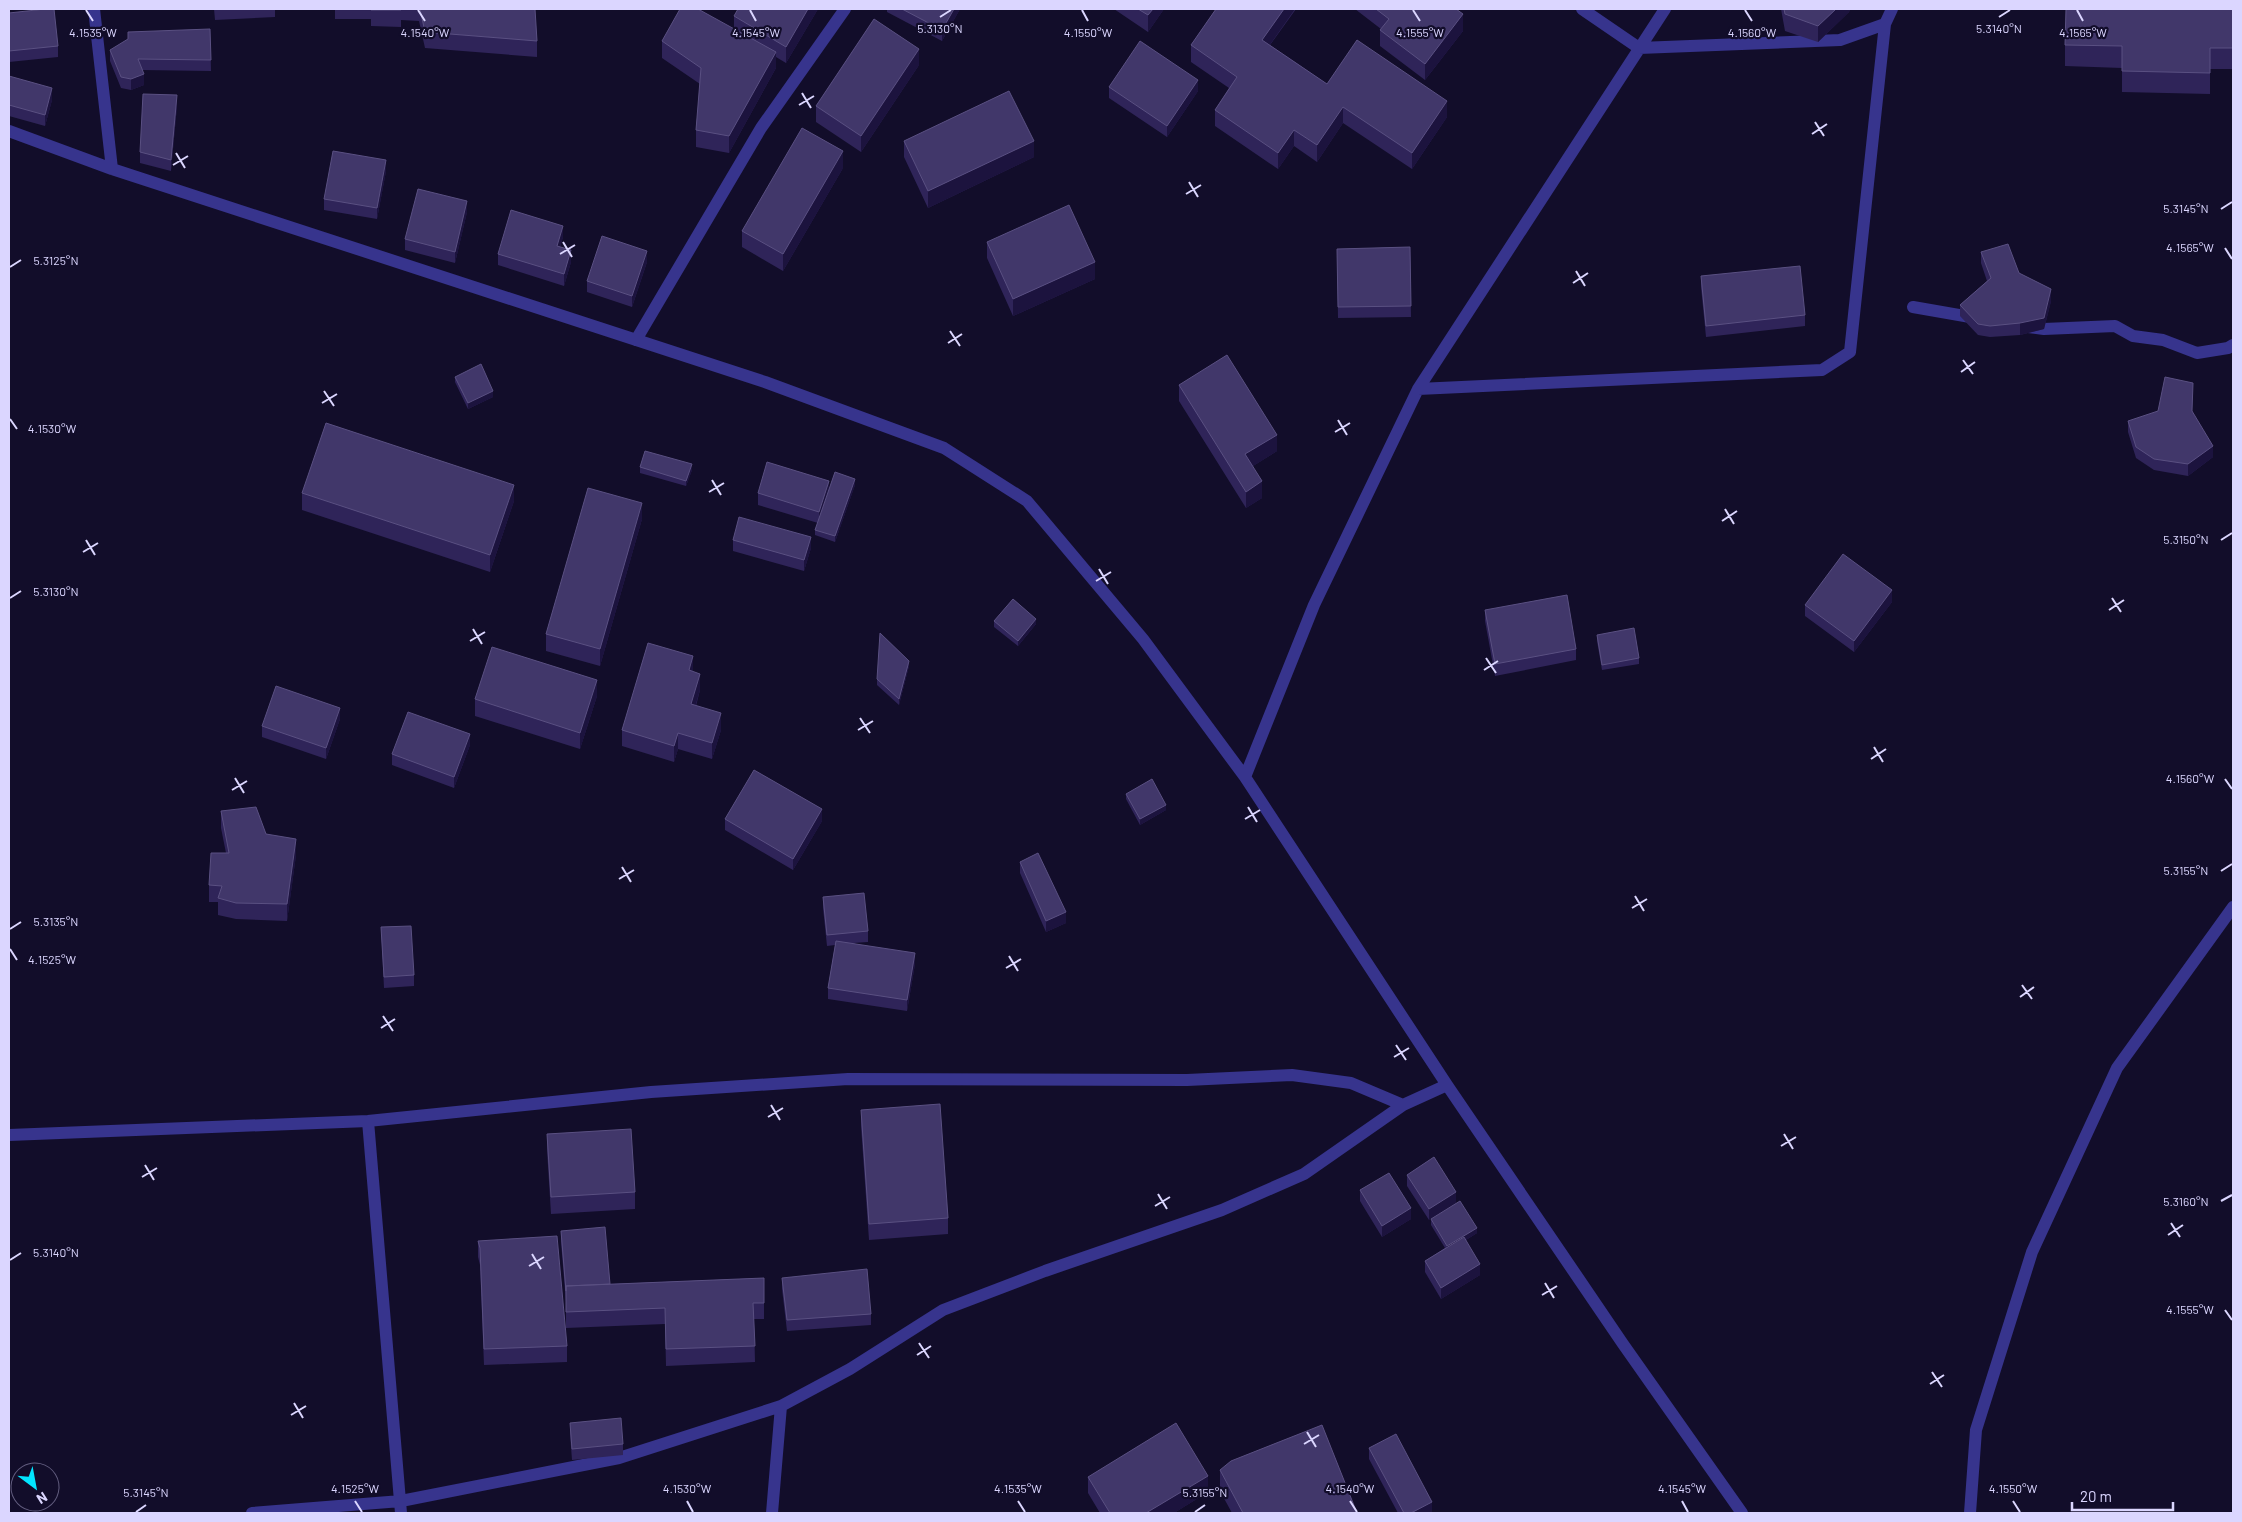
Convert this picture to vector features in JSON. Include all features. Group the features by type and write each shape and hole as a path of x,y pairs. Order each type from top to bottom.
{"street":[{"path":"94,9 112,169"},
{"path":"636,340 761,128 845,9"},
{"path":"1582,9 1639,48 1840,40 1885,24"},
{"path":"1245,777 1314,605 1418,389 1665,9"},
{"path":"1418,389 1822,370 1850,352 1885,24 1892,9"},
{"path":"9,131 112,169 764,382 944,448 1027,501 1143,639 1245,777 1447,1085 1623,1344 1742,1513"},
{"path":"1913,308 1988,320"},
{"path":"2016,325 2044,330 2115,326 2133,336 2163,340 2197,353 2228,348 2233,345"},
{"path":"1970,1513 1976,1430 2032,1252 2117,1068 2233,907"},
{"path":"9,1134 368,1121 651,1092 848,1079 1186,1080 1292,1075 1352,1083 1403,1105"},
{"path":"252,1513 401,1507 619,1458 781,1406 850,1369 944,1310 1045,1271 1222,1210 1304,1174 1403,1105 1447,1085"},
{"path":"368,1121 401,1507"},
{"path":"772,1513 781,1406"}],"building":[{"path":"54,9 58,46 9,51 9,13"},
{"path":"401,9 401,10 371,10"},
{"path":"420,9 535,9 537,41 425,32"},
{"path":"680,9 698,9 776,52 729,136 696,130 701,68 662,41"},
{"path":"738,9 808,9 786,47 734,16"},
{"path":"902,9 954,9 942,30"},
{"path":"1138,9 1153,9 1148,15"},
{"path":"1216,9 1284,9 1262,40 1327,84 1357,40 1447,101 1412,153 1343,107 1317,145 1294,130 1278,153 1215,110 1237,77 1191,45"},
{"path":"1376,9 1456,9 1463,14 1425,64 1380,30 1389,19"},
{"path":"1784,9 1836,9 1818,26 1785,14"},
{"path":"2066,9 2233,9 2233,48 2210,48 2210,73 2122,71 2122,46 2065,45"},
{"path":"874,19 919,49 861,136 816,106"},
{"path":"210,29 211,60 138,59 144,74 131,79 121,77 110,50 128,39 128,32"},
{"path":"1140,41 1198,80 1167,126 1109,87"},
{"path":"9,76 52,88 45,115 9,105"},
{"path":"1009,91 1034,141 928,191 904,141"},
{"path":"143,94 177,95 171,160 140,152"},
{"path":"802,128 843,151 783,254 742,231"},
{"path":"333,151 386,160 377,208 324,199"},
{"path":"418,189 467,201 455,252 405,239"},
{"path":"1069,205 1095,262 1013,299 987,242"},
{"path":"511,210 563,226 557,246 571,250 564,274 498,254"},
{"path":"602,236 647,251 632,296 587,281"},
{"path":"2008,244 2019,273 2051,289 2044,318 1990,326 1978,324 1960,305 1991,278 1981,252"},
{"path":"1410,247 1411,306 1338,307 1337,249"},
{"path":"1800,266 1805,315 1706,326 1701,276"},
{"path":"1227,355 1277,435 1245,454 1262,481 1246,492 1179,385"},
{"path":"481,364 493,391 468,403 455,377"},
{"path":"2165,377 2193,383 2192,411 2213,446 2188,464 2154,459 2136,447 2128,421 2158,411"},
{"path":"326,423 514,485 490,555 302,493"},
{"path":"645,451 692,464 686,481 640,467"},
{"path":"767,462 829,481 819,512 758,493"},
{"path":"835,472 855,479 835,536 815,530"},
{"path":"588,488 642,503 600,649 546,634"},
{"path":"739,517 811,537 804,560 733,540"},
{"path":"1843,554 1892,590 1854,641 1805,605"},
{"path":"1567,595 1576,649 1495,664 1485,610"},
{"path":"1013,599 1036,619 1018,641 994,621"},
{"path":"1634,628 1639,658 1602,665 1597,635"},
{"path":"880,633 909,661 899,699 877,679"},
{"path":"648,643 693,656 689,670 700,674 691,704 721,713 712,743 678,733 674,746 622,730"},
{"path":"492,647 597,680 580,733 475,699"},
{"path":"276,686 340,708 326,748 262,726"},
{"path":"408,712 470,734 454,777 392,754"},
{"path":"754,770 822,809 793,859 725,819"},
{"path":"1152,779 1166,805 1140,819 1126,794"},
{"path":"256,807 266,834 296,839 287,904 236,903 218,898 222,886 209,885 211,853 229,853 221,811"},
{"path":"1038,853 1066,912 1046,921 1020,862"},
{"path":"864,893 868,931 827,935 823,897"},
{"path":"411,926 414,975 384,977 381,927"},
{"path":"836,941 915,953 907,1000 828,988"},
{"path":"940,1104 948,1218 869,1224 861,1110"},
{"path":"631,1129 635,1192 551,1197 547,1134"},
{"path":"1434,1157 1456,1192 1429,1209 1407,1175"},
{"path":"1389,1173 1411,1208 1382,1226 1360,1190"},
{"path":"1460,1201 1477,1228 1447,1246 1431,1219"},
{"path":"605,1227 610,1284 566,1286 566,1291 561,1231"},
{"path":"557,1236 567,1346 484,1349 480,1248 478,1241"},
{"path":"1464,1237 1480,1264 1441,1288 1425,1261"},
{"path":"867,1269 871,1314 787,1320 782,1278"},
{"path":"764,1278 764,1303 753,1303 755,1346 666,1349 665,1308 566,1312 566,1286"},
{"path":"621,1418 623,1444 572,1449 570,1423"},
{"path":"1176,1423 1208,1476 1146,1513 1110,1513 1088,1477"},
{"path":"1322,1425 1357,1513 1243,1513 1220,1470 1231,1461"},
{"path":"1396,1434 1432,1502 1411,1513 1404,1513 1369,1448"}]}
